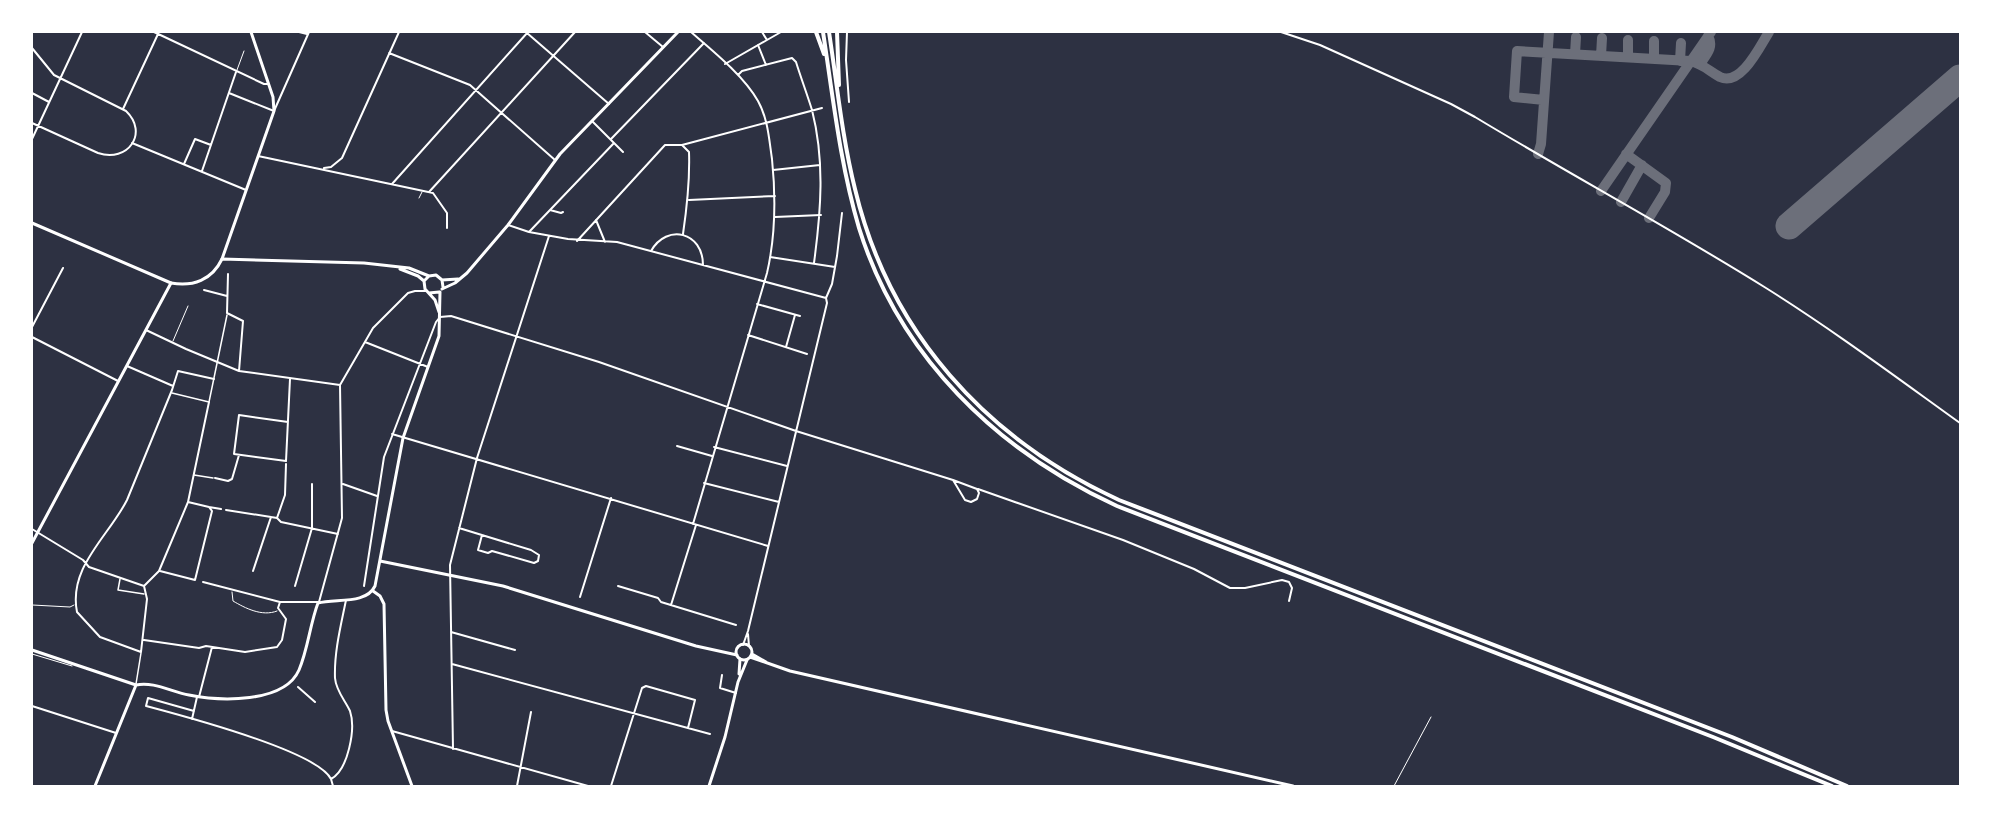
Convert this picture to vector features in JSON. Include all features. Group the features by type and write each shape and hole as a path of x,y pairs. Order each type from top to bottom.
{"highway":[{"path":"816,32 828,69"},
{"path":"823,32 843,160 854,211 882,283 915,340 949,385 987,424 1022,452 1070,483 1117,506 1722,740 1832,786"},
{"path":"829,32 855,190 875,250 893,291 926,345 952,379 990,418 1040,457 1084,483 1131,505 1732,737 1847,786"},
{"path":"837,32 839,98"}],"main road":[{"path":"32,223 171,283 188,285 202,281 216,270 222,259 274,111 269,84 251,32"},
{"path":"428,292 435,294 462,277 508,225 555,160 678,32"},
{"path":"222,259 364,263 395,267 429,276 436,275 442,280 449,281 462,277"},
{"path":"409,270 424,282 428,292 436,301 441,317"},
{"path":"424,282 429,276"},
{"path":"32,652 136,685 146,684 198,697 231,700 250,698 272,691 291,680 301,666 319,602 346,600 365,596 373,591 377,580 403,438 439,336 442,280"},
{"path":"32,543 171,283"},
{"path":"380,561 531,593 696,646 724,651 738,657 749,657 790,671 1030,728 1293,786"},
{"path":"373,591 380,596 384,604 386,710 412,786"},
{"path":"724,651 742,645 749,646 749,657 738,682"},
{"path":"709,786 736,693 737,648"},
{"path":"95,786 136,685"}],"street":[{"path":"32,139 82,32"},
{"path":"154,32 236,72 269,84"},
{"path":"229,93 274,111 308,33 300,32"},
{"path":"321,169 331,167 342,158 399,32"},
{"path":"392,184 528,32 609,104"},
{"path":"429,192 574,32"},
{"path":"645,32 663,47"},
{"path":"671,605 695,524 714,447 758,304 770,257 775,217 773,170 766,122 758,100 737,75 691,32"},
{"path":"762,32 766,40"},
{"path":"726,64 781,32"},
{"path":"847,32 849,102"},
{"path":"1281,32 1320,45 1475,117 1766,288 1849,343 1960,423"},
{"path":"123,109 158,33"},
{"path":"611,139 704,43"},
{"path":"758,45 766,65"},
{"path":"32,48 48,69 60,79 123,109 130,115 135,133 132,143 121,153 105,155 32,123"},
{"path":"389,53 465,82 555,160"},
{"path":"737,75 742,71 792,58 796,62 812,110 820,165 821,215 814,263"},
{"path":"202,171 236,72"},
{"path":"273,98 284,91"},
{"path":"32,93 50,102"},
{"path":"577,241 662,147 682,145 822,108"},
{"path":"592,121 623,152"},
{"path":"184,164 195,139 211,145"},
{"path":"132,143 246,190"},
{"path":"529,232 614,143"},
{"path":"682,145 689,152 688,200 683,234"},
{"path":"258,156 429,192 436,195 447,213 447,228"},
{"path":"773,170 820,165"},
{"path":"688,200 775,196"},
{"path":"550,210 563,212"},
{"path":"742,645 748,632 827,303 826,298 835,267 842,213"},
{"path":"775,217 821,215"},
{"path":"596,220 605,242"},
{"path":"508,225 529,232 577,241 617,242 826,298"},
{"path":"651,251 654,245 664,237 683,234 700,248 703,265"},
{"path":"453,749 450,565 477,458 549,236"},
{"path":"770,257 835,267"},
{"path":"32,327 63,268"},
{"path":"144,586 159,571 188,502 227,313 228,274"},
{"path":"204,290 228,296"},
{"path":"159,571 280,602 319,602 342,518 340,385 373,328 409,293 428,292"},
{"path":"758,304 800,316"},
{"path":"227,313 243,321 239,371"},
{"path":"786,346 795,315"},
{"path":"364,586 384,457 436,322 441,317 451,316 599,362 796,431 952,480 1123,540 1194,569 1230,588 1245,588 1279,581 1291,583 1289,601"},
{"path":"146,330 239,371 340,385"},
{"path":"748,335 807,354"},
{"path":"32,337 118,381"},
{"path":"365,342 428,367"},
{"path":"127,366 173,386"},
{"path":"141,652 103,638 79,615 76,604 79,581 85,563 118,517 127,500 178,371 214,379"},
{"path":"277,518 285,495 290,379"},
{"path":"171,392 209,402"},
{"path":"286,462 234,454 238,418 241,414 288,422"},
{"path":"392,434 768,546"},
{"path":"676,446 712,456"},
{"path":"714,447 788,466"},
{"path":"193,475 228,481 232,479 239,454"},
{"path":"952,480 966,501 972,502 977,499 979,493 977,489"},
{"path":"341,483 377,496"},
{"path":"704,483 779,502"},
{"path":"295,586 312,528 312,484"},
{"path":"580,597 611,498"},
{"path":"188,502 222,509"},
{"path":"195,580 212,514 209,507"},
{"path":"226,510 277,518 280,522 338,534"},
{"path":"253,571 271,517"},
{"path":"459,528 538,552 538,561 534,563 492,551 488,553 478,550 482,535"},
{"path":"32,529 89,567 144,586"},
{"path":"120,579 118,590 146,594"},
{"path":"136,685 144,640 146,594 144,586"},
{"path":"618,586 736,625"},
{"path":"331,779 339,774 350,747 350,711 337,687 335,675 346,600"},
{"path":"144,640 245,652 276,647 282,640 286,619 278,608 280,602"},
{"path":"451,632 515,650"},
{"path":"748,632 749,646"},
{"path":"192,719 212,647"},
{"path":"452,664 710,734"},
{"path":"722,675 720,688 736,693"},
{"path":"291,680 295,684"},
{"path":"611,786 642,688 646,686 696,700 688,728"},
{"path":"298,687 315,702"},
{"path":"146,706 148,698 194,711"},
{"path":"141,705 192,719 293,753 324,770 333,786"},
{"path":"32,706 116,733"},
{"path":"517,786 531,712"},
{"path":"392,731 588,786"}],"lane":[{"path":"236,72 244,51"},
{"path":"419,198 422,190"},
{"path":"172,342 188,306"},
{"path":"232,590 233,601 248,609 273,613 278,608"},
{"path":"32,605 70,607 76,604"},
{"path":"1394,786 1431,717"}],"taxiway":[{"path":"1538,154 1541,144 1549,32"},
{"path":"1601,191 1711,32"},
{"path":"1544,100 1514,97 1517,51 1690,61 1728,79 1749,64 1769,32"},
{"path":"1700,64 1710,47 1708,36"},
{"path":"1575,54 1576,37"},
{"path":"1601,56 1602,38"},
{"path":"1628,40 1628,57"},
{"path":"1654,41 1654,59"},
{"path":"1680,61 1681,43"},
{"path":"1626,154 1666,183 1665,192 1649,218"},
{"path":"1621,202 1642,165"}],"runway":[{"path":"1789,226 1960,78"}]}
